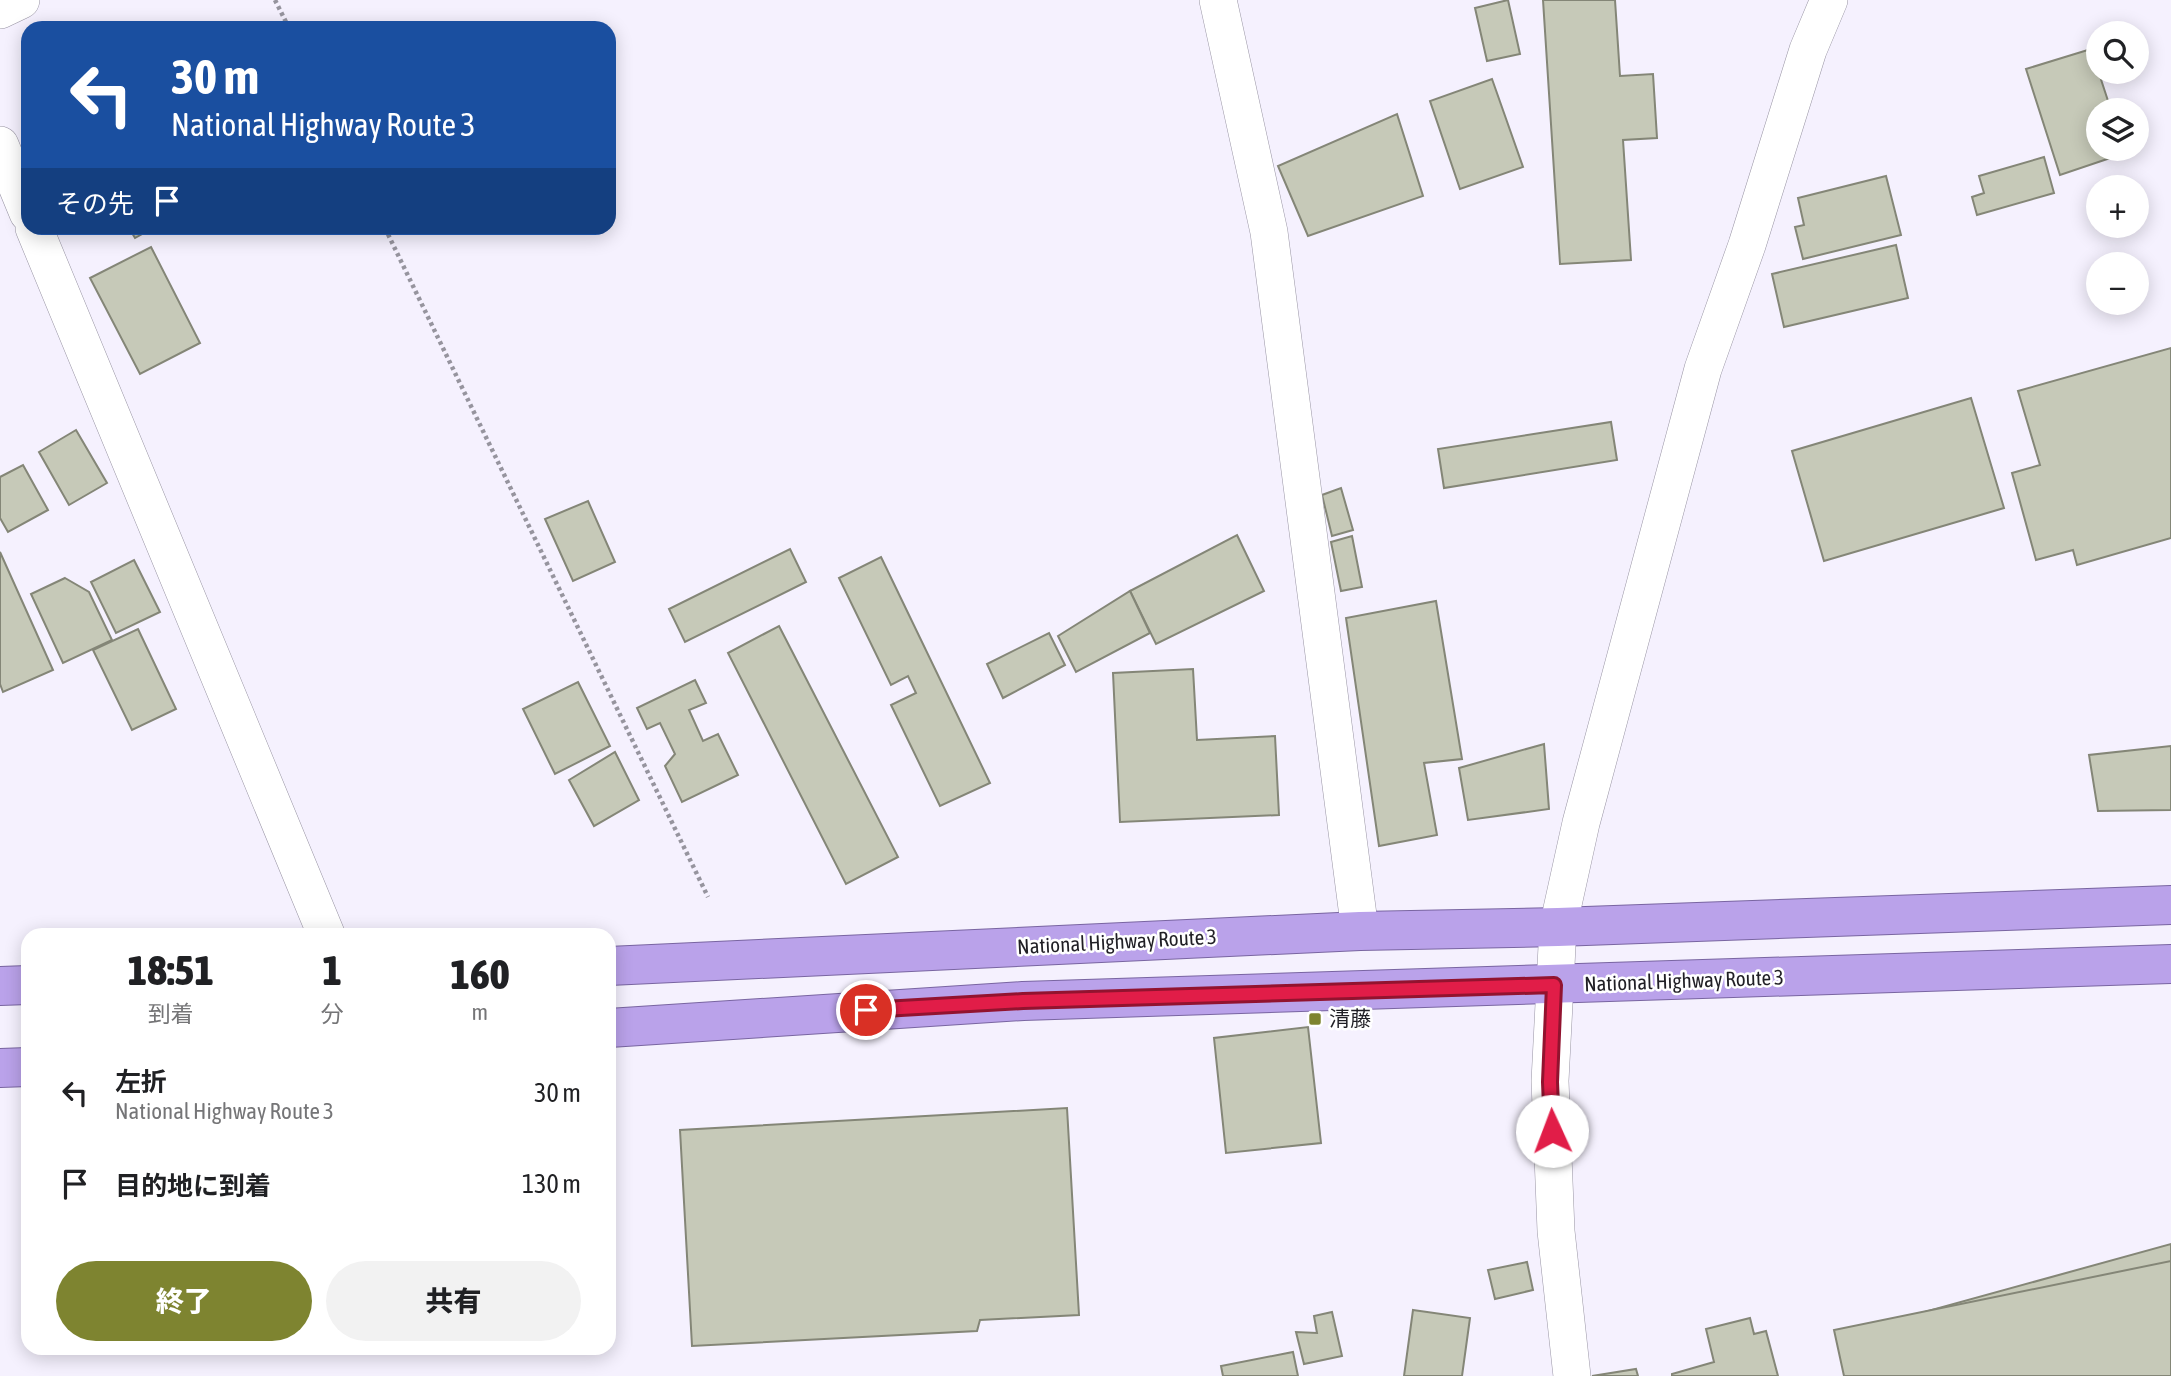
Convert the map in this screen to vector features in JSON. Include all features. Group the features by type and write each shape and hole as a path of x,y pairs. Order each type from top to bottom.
{"highway":[{"name":"National Highway Route 3","path":"616,966 1360,931 1558,927 2171,905"},
{"name":"National Highway Route 3","path":"616,1028 1023,1001 2171,964"},
{"path":"0,986 21,985"}],"street":[{"path":"0,10 21,0"},
{"path":"1218,0 1269,232 1360,931"},
{"path":"1572,1376 1556,1231 1550,1082 1558,927 1581,823 1703,369 1747,245 1808,50 1829,0"},
{"path":"0,145 21,196"},
{"path":"37,235 324,928"}],"path":[{"path":"275,0 286,21"},
{"path":"388,235 708,897"}],"building":[{"path":"1508,0 1520,54 1487,61 1475,8"},
{"path":"1543,0 1615,0 1620,76 1653,74 1657,138 1623,140 1631,260 1560,264"},
{"path":"2086,51 2086,84 2102,84 2107,98 2086,98 2086,161 2101,161 2060,175 2026,69"},
{"path":"1492,79 1523,167 1460,189 1430,101"},
{"path":"1397,114 1423,196 1308,236 1278,166"},
{"path":"2044,157 2054,193 1977,215 1972,197 1984,193 1979,176"},
{"path":"1886,176 1901,235 1803,259 1795,227 1804,225 1798,198"},
{"path":"1896,245 1908,298 1784,327 1772,274"},
{"path":"151,247 200,343 140,374 90,278"},
{"path":"2171,348 2171,538 2077,565 2073,550 2036,560 2012,473 2040,465 2018,391"},
{"path":"1971,398 2004,508 1824,561 1792,451"},
{"path":"1611,422 1617,460 1444,488 1438,449"},
{"path":"76,430 107,483 69,505 39,452"},
{"path":"23,465 48,510 8,532 0,518 0,477"},
{"path":"1341,488 1353,530 1332,536 1322,495"},
{"path":"588,501 615,562 573,581 545,519"},
{"path":"1237,535 1264,591 1156,644 1130,591"},
{"path":"1352,536 1362,587 1341,591 1331,542"},
{"path":"790,549 806,582 685,642 669,609"},
{"path":"0,552 53,670 3,692 0,684"},
{"path":"881,557 990,783 940,806 891,705 916,693 908,676 891,685 839,578"},
{"path":"134,560 160,612 116,633 91,582"},
{"path":"65,578 89,592 112,640 63,663 31,594"},
{"path":"1130,591 1150,633 1076,672 1058,636"},
{"path":"1436,601 1462,759 1424,763 1437,835 1379,846 1346,618"},
{"path":"779,626 898,857 846,884 728,653"},
{"path":"138,629 176,709 132,730 93,650"},
{"path":"1049,633 1065,665 1003,698 987,664"},
{"path":"1193,669 1197,740 1275,736 1279,815 1120,822 1113,673"},
{"path":"695,680 706,703 689,710 703,741 718,734 738,775 682,802 665,766 675,754 660,723 647,729 637,708"},
{"path":"578,682 610,746 555,774 523,709"},
{"path":"1544,744 1549,809 1468,820 1459,768"},
{"path":"2171,746 2171,810 2098,811 2089,755"},
{"path":"615,752 639,800 594,826 569,780"},
{"path":"1308,1027 1321,1143 1226,1153 1214,1038"},
{"path":"1067,1108 1079,1315 980,1320 977,1331 692,1346 680,1130"},
{"path":"2171,1244 2171,1376 1860,1376 1852,1332"},
{"path":"2171,1261 2171,1376 1844,1376 1834,1330"},
{"path":"1527,1262 1533,1290 1495,1299 1488,1270"},
{"path":"1413,1310 1470,1318 1462,1376 1404,1376"},
{"path":"1332,1312 1342,1356 1304,1364 1296,1332 1317,1333 1314,1316"},
{"path":"1750,1318 1754,1334 1766,1331 1778,1376 1672,1376 1714,1362 1706,1329"},
{"path":"1293,1352 1298,1376 1223,1376 1221,1366"},
{"path":"1636,1369 1638,1376 1592,1376"}],"place":[{"name":"清藤","path":"1315,1019"}],"route":[{"path":"866,1010 1023,1001 1554,985 1550,1082 1552,1131"}]}
